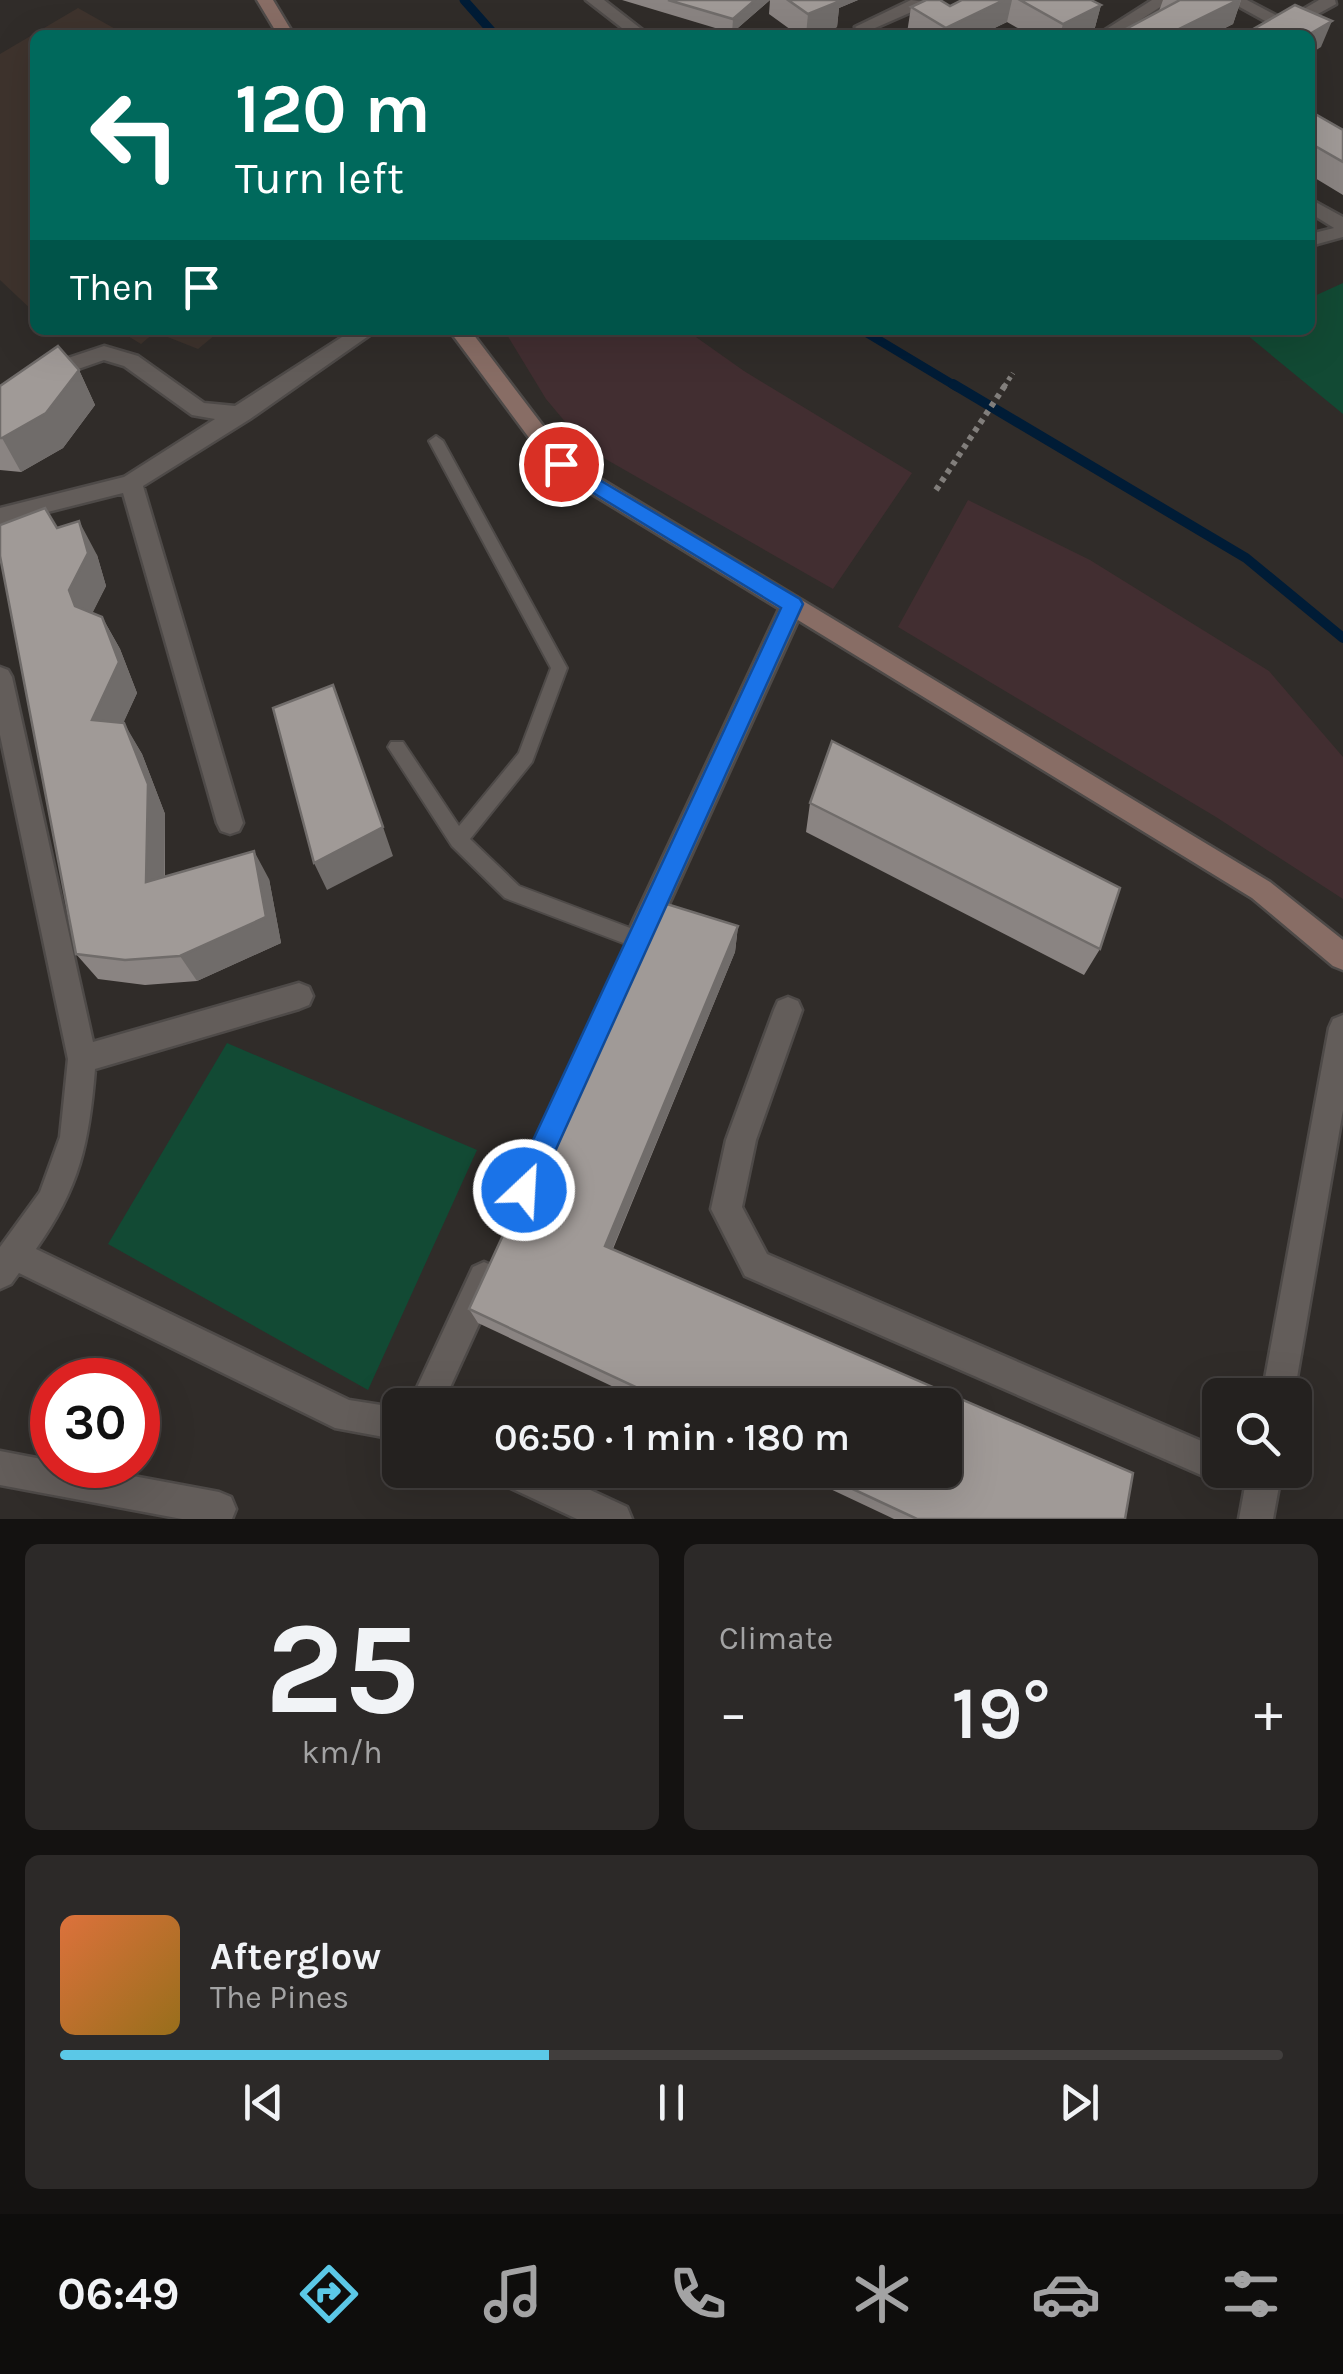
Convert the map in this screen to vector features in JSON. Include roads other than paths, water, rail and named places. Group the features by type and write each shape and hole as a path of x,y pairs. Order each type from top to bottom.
{"main road":[{"path":"265,0 283,30"},
{"path":"462,335 561,464 1261,890 1343,956"}],"street":[{"path":"594,0 634,30"},
{"path":"866,30 924,3 919,0"},
{"path":"1114,30 1163,0"},
{"path":"1235,0 1285,27 1328,4 1327,0"},
{"path":"1315,208 1343,228"},
{"path":"1315,238 1343,228"},
{"path":"0,516 131,483 360,335"},
{"path":"0,412 54,370 104,353 131,360 199,410 243,414"},
{"path":"131,483 230,823"},
{"path":"635,949 792,604"},
{"path":"0,676 82,1059 75,1137 52,1201 6,1264 347,1416 382,1421"},
{"path":"82,1059 300,996"},
{"path":"788,1010 741,1140 726,1209 756,1265 1202,1458"},
{"path":"1281,1378 1343,1028"},
{"path":"433,1388 499,1244"},
{"path":"0,1468 220,1508"},
{"path":"548,1488 614,1519"},
{"path":"1256,1519 1261,1488"}],"lane":[{"path":"436,442 559,668 526,756 458,840"},
{"path":"397,748 458,840 512,892 635,949"}],"waterway":[{"path":"464,0 491,30"},
{"path":"870,335 957,387"},
{"path":"953,384 1246,558 1343,638"}]}
